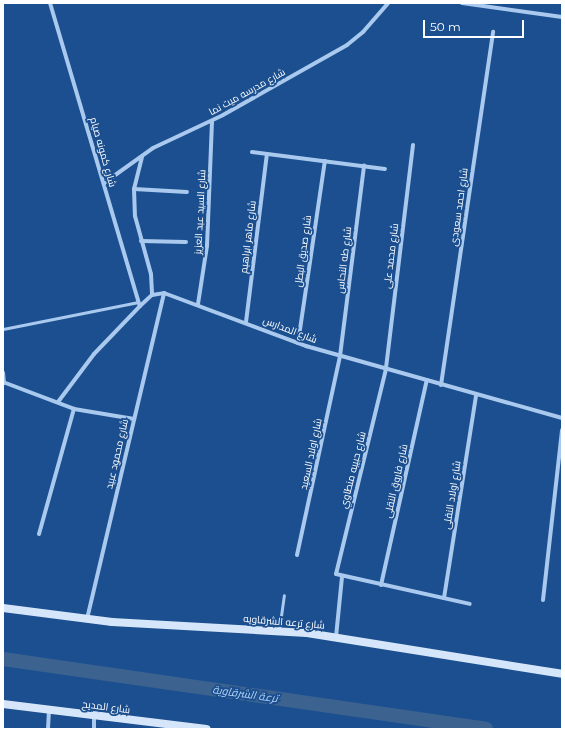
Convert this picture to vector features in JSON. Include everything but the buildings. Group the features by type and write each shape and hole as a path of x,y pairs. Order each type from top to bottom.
{"street":[{"name":"شارع كمونه صيام","path":"50,3 139,304"},
{"name":"شارع مدرسه ميت نما","path":"104,183 175,137 212,121 347,45 363,32 388,3"},
{"path":"462,3 562,17"},
{"name":"شارع احمد سعودى","path":"442,385 493,32"},
{"name":"شارع السيد عبد العزيز","path":"198,304 207,246 212,121"},
{"name":"شارع محمد على","path":"386,369 412,145"},
{"path":"252,152 385,169"},
{"name":"شارع ماهر ابراهيم","path":"246,322 267,154"},
{"path":"58,402 94,354 139,304 152,295 151,274 135,216 134,189 142,157"},
{"name":"شارع صديق البطل","path":"298,343 324,161"},
{"name":"شارع طه النحاس","path":"340,356 364,166"},
{"path":"134,189 187,192"},
{"path":"141,241 186,242"},
{"name":"شارع المدارس","path":"152,295 164,293 198,304 298,343 476,395 562,418"},
{"name":"شارع محمود عبيد","path":"87,620 164,293"},
{"name":"شارع اولاد السعيد","path":"297,555 340,356"},
{"name":"شارع حبيبه منطاوي","path":"342,577 336,574 386,369"},
{"name":"شارع فاروق النقلى","path":"381,585 427,380"},
{"path":"4,382 74,409 134,418"},
{"name":"شارع اولاد النقلى","path":"444,598 476,395"},
{"path":"39,534 74,409"},
{"path":"543,600 562,430"},
{"path":"336,637 342,577 470,604"},
{"name":"شارع ترعه الشرقاويه","path":"3,608 87,620 279,630 336,637 562,674"},
{"name":"شارع المديح","path":"3,704 206,729"},
{"path":"48,729 49,710"},
{"path":"94,715 94,729"}],"lane":[{"path":"3,329 139,304"},
{"path":"3,372 4,382"},
{"path":"279,630 284,595"}],"waterway":[{"name":"ترعة الشرقاوية","path":"3,659 486,729"}]}
